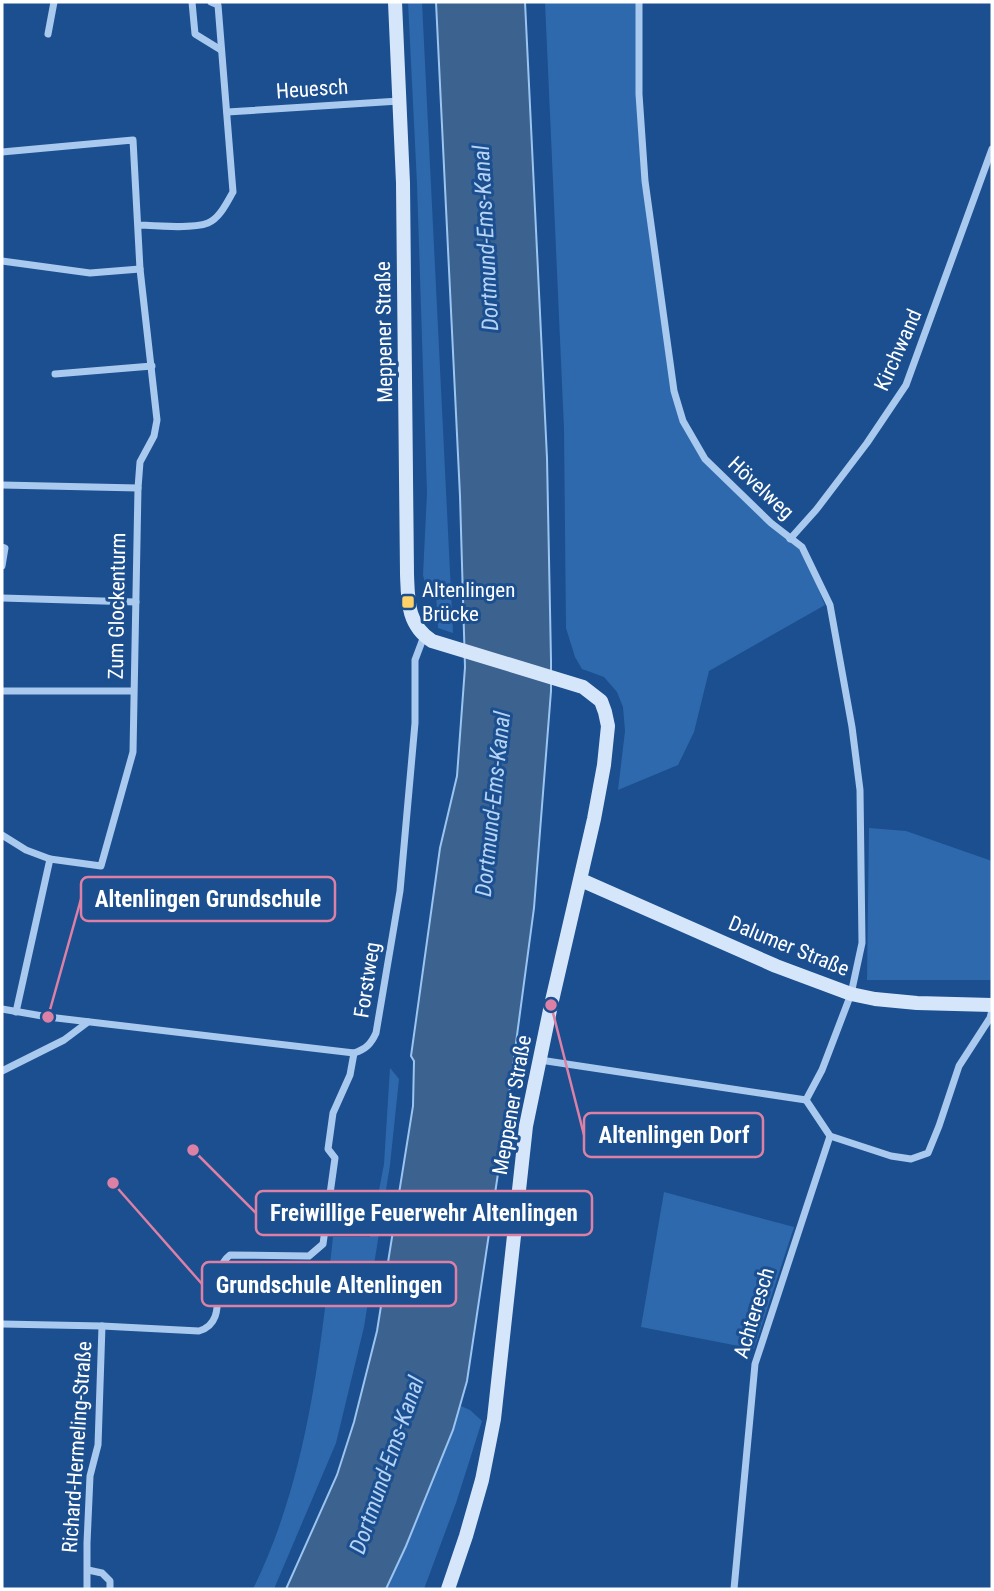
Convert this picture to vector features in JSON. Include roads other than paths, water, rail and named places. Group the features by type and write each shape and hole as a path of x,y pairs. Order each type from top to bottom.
{"main road":[{"name":"Meppener Straße","path":"395,2 403,183 408,602 416,628 424,636 443,645 574,684 591,692 601,701 608,726 604,765 581,880 526,1126 494,1419 467,1536 448,1589"},
{"name":"Dalumer Straße","path":"581,880 787,970 851,994 917,1003 992,1007"}],"street":[{"path":"48,34 54,2"},
{"path":"191,2 195,34 221,50"},
{"path":"139,225 176,227 208,223 219,214 233,192 218,5 211,2"},
{"name":"Hövelweg","path":"639,2 639,94 645,181 674,391 683,421 705,459 805,552 830,605 852,727 860,790 862,943 851,994 822,1070 806,1100"},
{"name":"Heuesch","path":"227,112 400,101"},
{"name":"Zum Glockenturm","path":"2,152 132,141 140,270 157,420 155,436 140,462 138,488 133,752 101,866 50,859"},
{"name":"Kirchwand","path":"790,538 816,510 867,443 906,385 992,149"},
{"path":"2,261 90,273 140,270"},
{"path":"55,373 152,366"},
{"path":"2,485 138,488"},
{"path":"2,547 5,548 2,566"},
{"path":"2,598 136,602"},
{"name":"Forstweg","path":"354,1053 371,1043 376,1032 400,891 415,723 415,660 424,636"},
{"path":"2,691 133,691"},
{"path":"2,835 26,850 50,859 16,1012"},
{"path":"540,1059 806,1100 830,1136 891,1156 911,1159 928,1153 958,1066 990,1018 992,1007"},
{"path":"2,1009 88,1022 354,1053"},
{"path":"2,1072 64,1040 88,1022"},
{"name":"Richard-Hermeling-Straße","path":"2,1324 199,1331 209,1328 216,1318 219,1269 223,1260 230,1255 309,1256 317,1252 323,1244 335,1158 328,1149 333,1113 350,1075 354,1053"},
{"name":"Achteresch","path":"734,1589 755,1364 830,1136"},
{"name":"Richard-Hermeling-Straße","path":"88,1589 90,1476 98,1445 102,1326"},
{"name":"Richard-Hermeling-Straße","path":"88,1570 102,1573 110,1581 110,1589"}],"water":[{"name":"Dortmund-Ems-Kanal","path":"436,2 525,2 547,458 551,660 551,691 534,908 467,1381 453,1430 386,1589 286,1589 337,1475 354,1422 377,1331 413,1106 414,1061 411,1056 440,848 457,776 465,667 460,496"}],"place":[{"name":"Altenlingen Brücke","path":"408,602"},
{"name":"Altenlingen Dorf","path":"551,1005"},
{"name":"Altenlingen Grundschule","path":"48,1017"},
{"name":"Freiwillige Feuerwehr Altenlingen","path":"193,1150"},
{"name":"Grundschule Altenlingen","path":"113,1183"}]}
